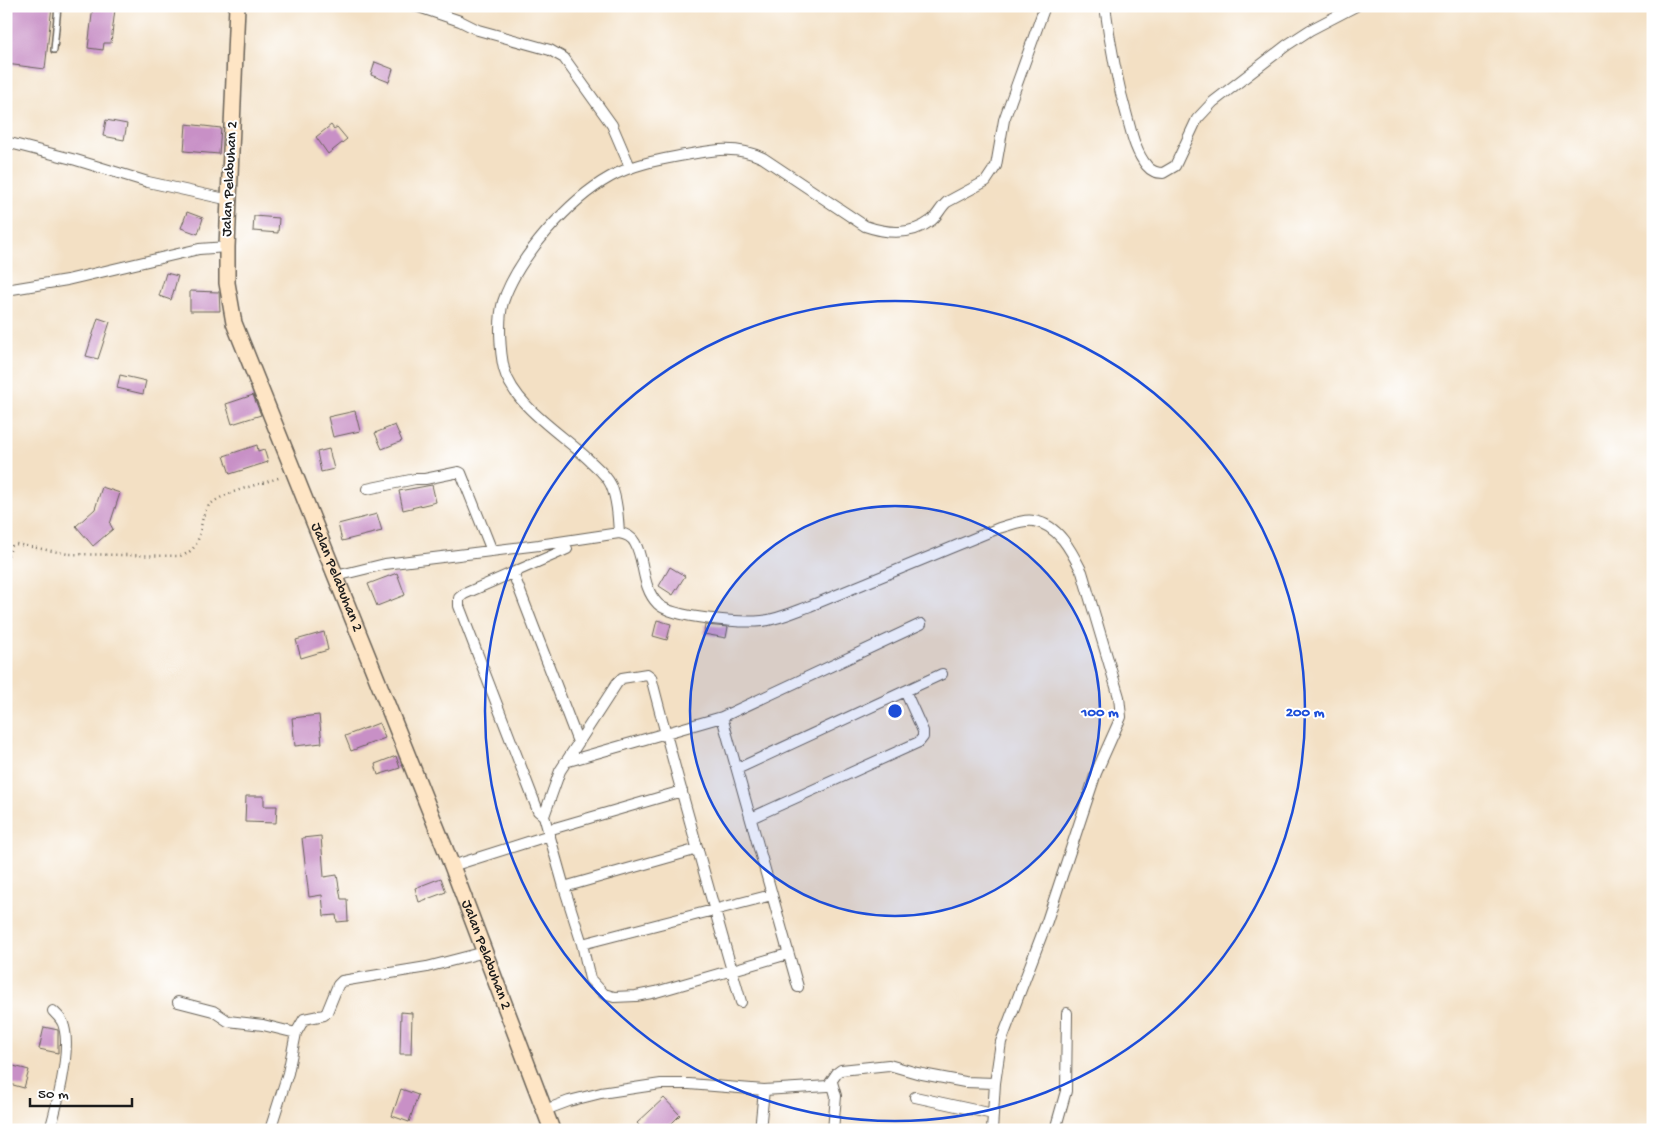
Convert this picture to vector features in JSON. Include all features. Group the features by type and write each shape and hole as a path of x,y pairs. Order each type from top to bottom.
{"main road":[{"name":"Jalan Pelabuhan 2","path":"237,6 227,247 227,283 234,323 452,866 552,1130"}],"street":[{"path":"416,6 460,21 478,30 550,50 564,58 609,119 630,167"},
{"path":"619,533 614,493 606,476 523,402 508,380 504,369 500,315 507,292 544,233 596,186 630,167 720,149 746,151 762,158 865,226 891,233 912,230 933,219 947,202 980,185 990,176 996,166 999,139 1004,120 1045,6"},
{"path":"1105,6 1115,66 1131,131 1141,158 1154,172 1163,174 1175,166 1198,119 1212,102 1287,44 1356,6"},
{"path":"6,142 76,160 148,182 230,200"},
{"path":"6,290 68,280 199,249 227,247"},
{"path":"367,489 415,479 461,473 492,551"},
{"path":"336,576 385,564 619,533 628,536 636,543 650,592 662,607 671,612 686,615 750,621 786,615 999,528 1033,521 1044,524 1054,531 1073,553 1082,572 1119,697 1121,717 1094,780 1047,921 1001,1042 995,1083 992,1130"},
{"path":"567,550 464,594 459,598 459,606 538,811 544,816 582,944 590,979 604,994 614,997 636,996 788,954"},
{"path":"513,573 578,742"},
{"path":"565,762 722,717 921,624"},
{"path":"544,816 560,771 617,683 622,678 647,674 651,677 741,1002"},
{"path":"737,769 942,674"},
{"path":"751,818 919,742 923,737 923,731 905,691"},
{"path":"722,717 798,987"},
{"path":"452,866 549,832 682,791"},
{"path":"564,887 698,849"},
{"path":"582,944 772,895"},
{"path":"270,1130 288,1073 296,1033 304,1019 324,1016 338,985 342,981 427,967 485,952"},
{"path":"178,1002 213,1011 228,1021 264,1025 296,1033"},
{"path":"50,1130 61,1086 65,1051 64,1026 53,1011"},
{"path":"1055,1130 1066,1091 1067,1014"},
{"path":"545,1110 569,1101 601,1093 661,1084 688,1084 764,1090 828,1086 841,1070 889,1065 917,1073 965,1082 995,1083"},
{"path":"832,1082 836,1096 833,1130"},
{"path":"760,1130 764,1090"},
{"path":"915,1097 993,1114"}],"lane":[{"path":"54,50 58,6"}],"path":[{"path":"6,560 12,546 16,544 68,554 180,556 188,554 197,544 207,508 211,503 222,497 295,473"}],"building":[{"path":"6,6 52,6 45,69 6,64"},
{"path":"93,6 115,9 111,43 104,43 103,50 88,48"},
{"path":"375,62 393,69 389,82 371,75"},
{"path":"106,120 127,124 124,140 103,136"},
{"path":"186,124 221,128 219,154 184,151"},
{"path":"331,125 334,129 337,127 347,139 328,154 316,137"},
{"path":"187,212 203,218 198,234 181,228"},
{"path":"254,216 279,218 278,233 253,231"},
{"path":"166,273 178,276 171,300 159,296"},
{"path":"190,291 219,292 220,311 190,311"},
{"path":"98,318 110,322 98,359 86,356"},
{"path":"120,375 146,381 143,394 117,388"},
{"path":"253,395 261,415 232,424 226,404"},
{"path":"355,411 360,431 333,437 328,417"},
{"path":"395,425 402,441 382,449 375,433"},
{"path":"257,445 258,451 264,449 268,462 230,474 224,456"},
{"path":"329,449 334,469 321,472 317,452"},
{"path":"432,485 436,502 403,510 399,491"},
{"path":"102,487 120,493 110,524 113,529 93,546 76,526 95,509"},
{"path":"377,514 382,531 342,541 338,524"},
{"path":"670,567 685,576 673,595 659,586"},
{"path":"397,573 405,595 377,606 368,584"},
{"path":"657,620 671,624 667,640 653,636"},
{"path":"705,625 728,627 726,638 704,634"},
{"path":"324,632 328,650 301,658 296,640"},
{"path":"319,715 322,743 295,746 292,718"},
{"path":"379,723 385,738 351,751 345,736"},
{"path":"396,756 400,768 378,775 375,764"},
{"path":"246,796 264,796 264,806 277,806 276,823 245,822"},
{"path":"321,836 324,877 337,875 341,899 347,899 348,921 337,922 336,915 324,916 322,895 309,897 302,838"},
{"path":"441,878 446,892 419,902 415,888"},
{"path":"401,1012 412,1013 411,1054 400,1054"},
{"path":"44,1027 58,1030 58,1053 39,1049"},
{"path":"6,1064 29,1070 24,1088 6,1083"},
{"path":"401,1089 418,1095 409,1122 392,1116"},
{"path":"664,1098 680,1115 665,1130 643,1130 637,1123"}]}
